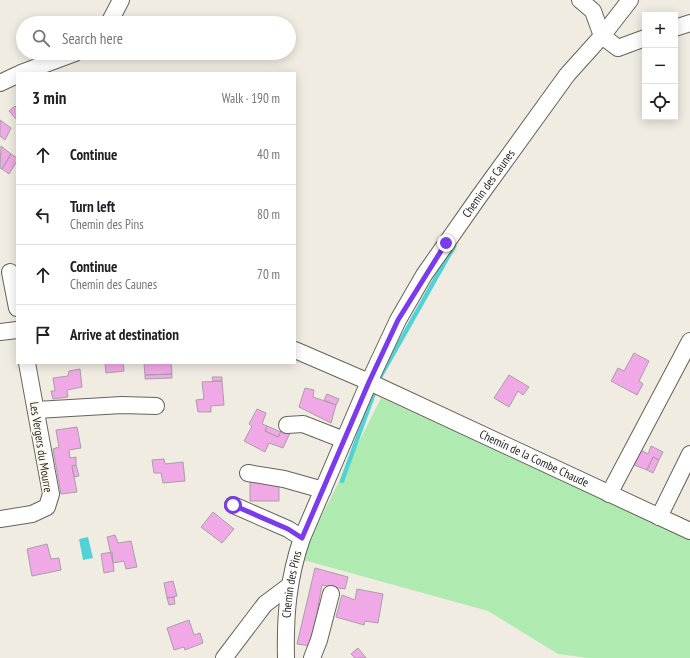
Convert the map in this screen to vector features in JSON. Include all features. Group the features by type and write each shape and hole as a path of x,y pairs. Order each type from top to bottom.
{"street":[{"path":"113,16 121,0"},
{"path":"580,0 593,11 602,36 618,48 642,39"},
{"name":"Chemin des Caunes","path":"374,384 398,320 446,243 567,75 602,36 630,0"},
{"path":"678,27 690,23"},
{"path":"24,72 56,60"},
{"path":"0,83 16,75"},
{"path":"9,272 16,304"},
{"path":"0,332 16,330"},
{"path":"609,494 690,342"},
{"name":"Chemin de la Combe Chaude","path":"296,350 374,384 690,531"},
{"name":"Les Vergers du Mourre","path":"0,519 32,514 47,507 51,494 27,364"},
{"name":"Chemin des Pins","path":"286,658 285,633 289,586 293,565 302,538 344,440 374,384"},
{"path":"36,410 122,405 156,406"},
{"path":"287,426 303,424 344,440"},
{"path":"659,517 690,454"},
{"path":"248,473 284,479 323,490"},
{"path":"233,505 288,529 302,538"},
{"path":"224,658 265,604 289,586"},
{"path":"312,658 319,640 331,594"}],"green space":[{"path":"381,398 690,539 690,658 589,658 558,654 488,611 300,559"}],"water":[{"path":"88,537 93,558 83,560 79,539"}],"building":[{"path":"15,106 16,107 16,119 9,111"},
{"path":"0,120 11,128 5,140 0,136"},
{"path":"1,146 11,154 2,169 0,168"},
{"path":"11,154 16,157 16,163 9,174 2,169"},
{"path":"634,353 649,361 639,381 643,384 637,395 611,381 618,368 624,371"},
{"path":"105,364 123,364 124,371 106,373"},
{"path":"144,364 171,364 172,374 145,375"},
{"path":"80,369 82,387 67,390 68,397 53,399 51,391 55,391 53,378 68,376 69,371"},
{"path":"172,374 172,378 145,379 145,375"},
{"path":"509,375 529,387 523,395 518,391 509,407 494,398"},
{"path":"212,377 222,377 222,381 213,381"},
{"path":"222,381 224,405 211,406 211,412 198,412 196,400 204,399 202,382"},
{"path":"305,388 314,390 313,397 336,405 331,423 299,407"},
{"path":"327,394 339,399 336,405 324,400"},
{"path":"257,409 266,413 262,424 267,426 265,431 278,437 282,429 290,433 283,448 269,443 265,452 244,441 252,426 249,424"},
{"path":"267,426 281,432 278,437 265,431"},
{"path":"77,427 81,448 69,450 70,458 76,457 76,465 72,466 77,492 61,494 53,449 59,447 56,430"},
{"path":"651,446 663,452 659,460 653,457 647,470 632,464 639,449 648,454"},
{"path":"653,457 659,460 653,473 647,470"},
{"path":"164,459 165,464 183,462 185,481 163,483 161,473 154,473 152,460"},
{"path":"76,465 79,476 74,477 72,466"},
{"path":"250,482 279,483 279,501 250,501"},
{"path":"213,512 234,529 222,543 201,527"},
{"path":"115,535 118,543 131,541 137,567 126,569 124,561 113,563 107,537"},
{"path":"47,544 51,559 59,558 61,570 32,576 27,549"},
{"path":"112,552 114,571 104,573 101,554"},
{"path":"315,568 348,577 345,589 322,585 311,646 297,644"},
{"path":"173,581 177,596 167,598 164,583"},
{"path":"357,589 383,594 378,623 365,621 364,625 336,617 342,595 355,600"},
{"path":"174,597 175,604 169,605 167,598"},
{"path":"189,620 194,635 200,633 203,643 185,650 184,647 174,650 167,628"},
{"path":"358,648 366,658 355,658 351,654"}],"waterway":[{"path":"342,481 379,379 454,246"}],"route":[{"path":"233,505 288,529 302,538 369,382 398,320 424,275 446,243"}]}
